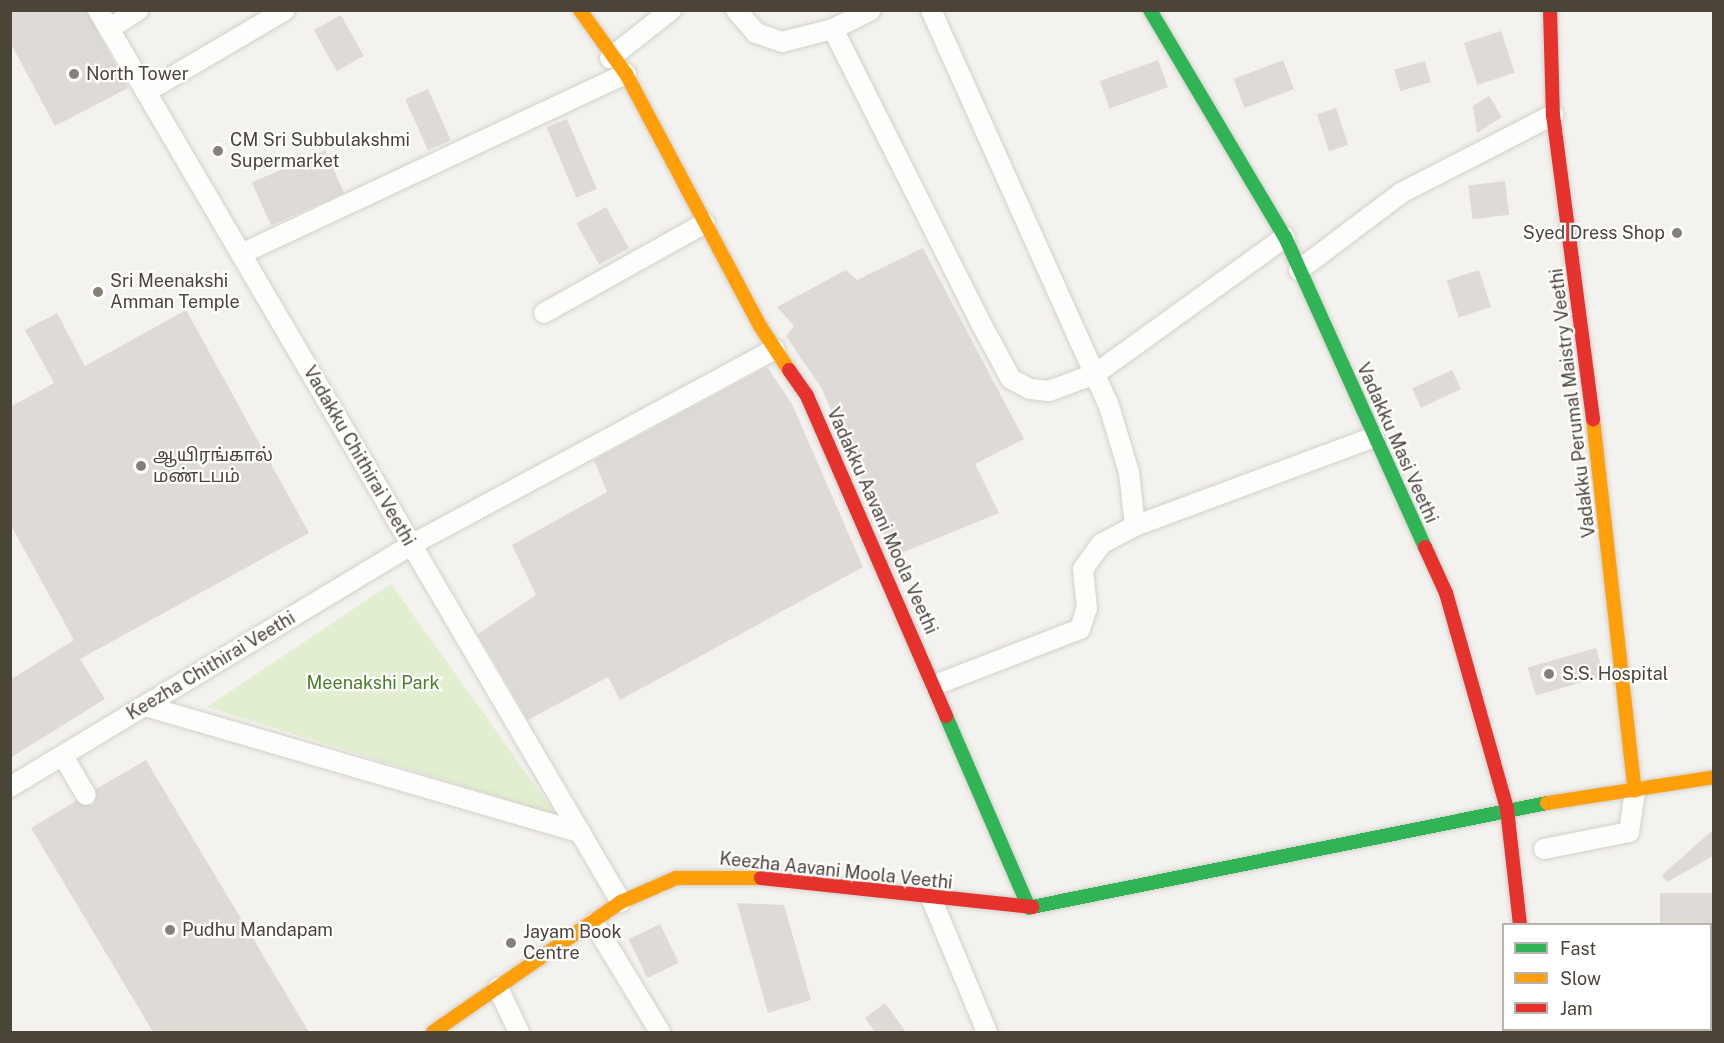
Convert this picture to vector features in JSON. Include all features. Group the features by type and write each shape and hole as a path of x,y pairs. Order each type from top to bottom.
{"main road":[{"name":"Vadakku Aavani Moola Veethi","path":"580,10 610,58 626,74 775,350 807,396 847,479 877,562 935,685 1029,908"},
{"name":"Vadakku Masi Veethi","path":"1150,10 1285,237 1446,593 1507,809 1520,923"},
{"name":"Vadakku Perumal Maistry Veethi","path":"1550,10 1553,116 1580,303 1635,791"},
{"name":"Keezha Aavani Moola Veethi","path":"433,1032 594,923 621,902 660,883 726,874 932,900 1029,908 1507,809 1635,791 1713,777"}],"street":[{"name":"Vadakku Chithirai Veethi","path":"98,10 621,902"},
{"path":"109,29 138,10"},
{"path":"146,92 285,10"},
{"path":"610,58 671,10"},
{"path":"736,10 770,42 832,29 871,10"},
{"path":"931,10 1095,374 1129,472 1135,526"},
{"path":"832,29 1011,379 1049,391 1095,374 1285,237"},
{"path":"241,254 626,74"},
{"path":"1299,270 1401,193 1553,116"},
{"path":"544,313 705,223"},
{"name":"Keezha Chithirai Veethi","path":"10,787 411,545 775,350"},
{"path":"935,685 1080,628 1087,608 1085,561 1101,544 1135,526 1374,437"},
{"path":"145,706 580,833"},
{"path":"63,756 86,795"},
{"path":"1544,849 1629,832 1635,791"},
{"path":"932,900 987,1032"},
{"path":"594,923 660,1032"},
{"path":"498,988 519,1032"}],"green space":[{"name":"Meenakshi Park","path":"391,584 556,815 207,707"}],"building":[{"name":"North Tower","path":"10,10 86,10 128,88 55,126 10,42"},
{"path":"341,15 364,56 337,71 314,30"},
{"path":"1501,31 1515,73 1478,85 1464,43"},
{"path":"1158,60 1168,87 1110,108 1100,81"},
{"path":"1283,60 1294,89 1245,108 1234,79"},
{"path":"1425,61 1431,82 1400,91 1394,70"},
{"path":"428,89 451,140 428,150 405,99"},
{"path":"1489,96 1502,117 1477,133 1473,106"},
{"path":"1336,108 1348,145 1329,151 1317,114"},
{"path":"567,119 597,189 576,198 547,128"},
{"path":"325,150 344,193 271,225 252,183"},
{"path":"1505,181 1509,215 1472,219 1468,186"},
{"path":"606,207 629,248 599,265 576,223"},
{"path":"923,248 1024,439 975,464 999,513 894,556 822,389 786,336 794,326 777,307 846,270 857,280"},
{"path":"1479,270 1491,307 1459,318 1447,281"},
{"name":"ஆயிரங்கால் மண்டபம்","path":"186,310 309,533 80,659 105,699 10,758 10,680 74,640 10,524 10,407 54,383 25,330 57,313 85,366"},
{"path":"767,367 792,404 863,567 620,700 608,677 528,720 478,634 536,595 512,545 607,492 594,460"},
{"path":"1452,370 1461,389 1421,408 1412,389"},
{"path":"1596,648 1604,676 1536,695 1528,668"},
{"name":"Pudhu Mandapam","path":"146,760 309,1032 153,1032 31,828 76,801 93,805 96,789"},
{"path":"1713,830 1713,856 1667,882 1662,875"},
{"path":"1660,893 1713,893 1713,924 1660,923"},
{"path":"737,903 784,905 811,1000 768,1013"},
{"path":"660,924 679,963 647,978 629,939"},
{"path":"885,1003 906,1032 875,1032 865,1018"}],"traffic: fast":[{"path":"1150,10 1285,237 1425,547"},
{"path":"946,716 1029,908"},
{"path":"1032,907 1547,803"}],"traffic: slow":[{"path":"580,10 626,74 760,326 789,370"},
{"path":"1593,419 1635,791"},
{"path":"1547,803 1714,777"},
{"path":"433,1032 621,902 676,878 761,878"}],"traffic: jam":[{"path":"1550,10 1553,115 1593,419"},
{"path":"789,370 807,396 946,716"},
{"path":"1425,547 1446,593 1507,809 1520,923"},
{"path":"761,878 1032,907"}],"place":[{"name":"North Tower","path":"74,74"},
{"name":"CM Sri Subbulakshmi Supermarket","path":"218,151"},
{"name":"Syed Dress Shop","path":"1677,233"},
{"name":"Sri Meenakshi Amman Temple","path":"98,292"},
{"name":"ஆயிரங்கால் மண்டபம்","path":"141,466"},
{"name":"S.S. Hospital","path":"1549,674"},
{"name":"Pudhu Mandapam","path":"170,930"},
{"name":"Jayam Book Centre","path":"511,943"}]}
